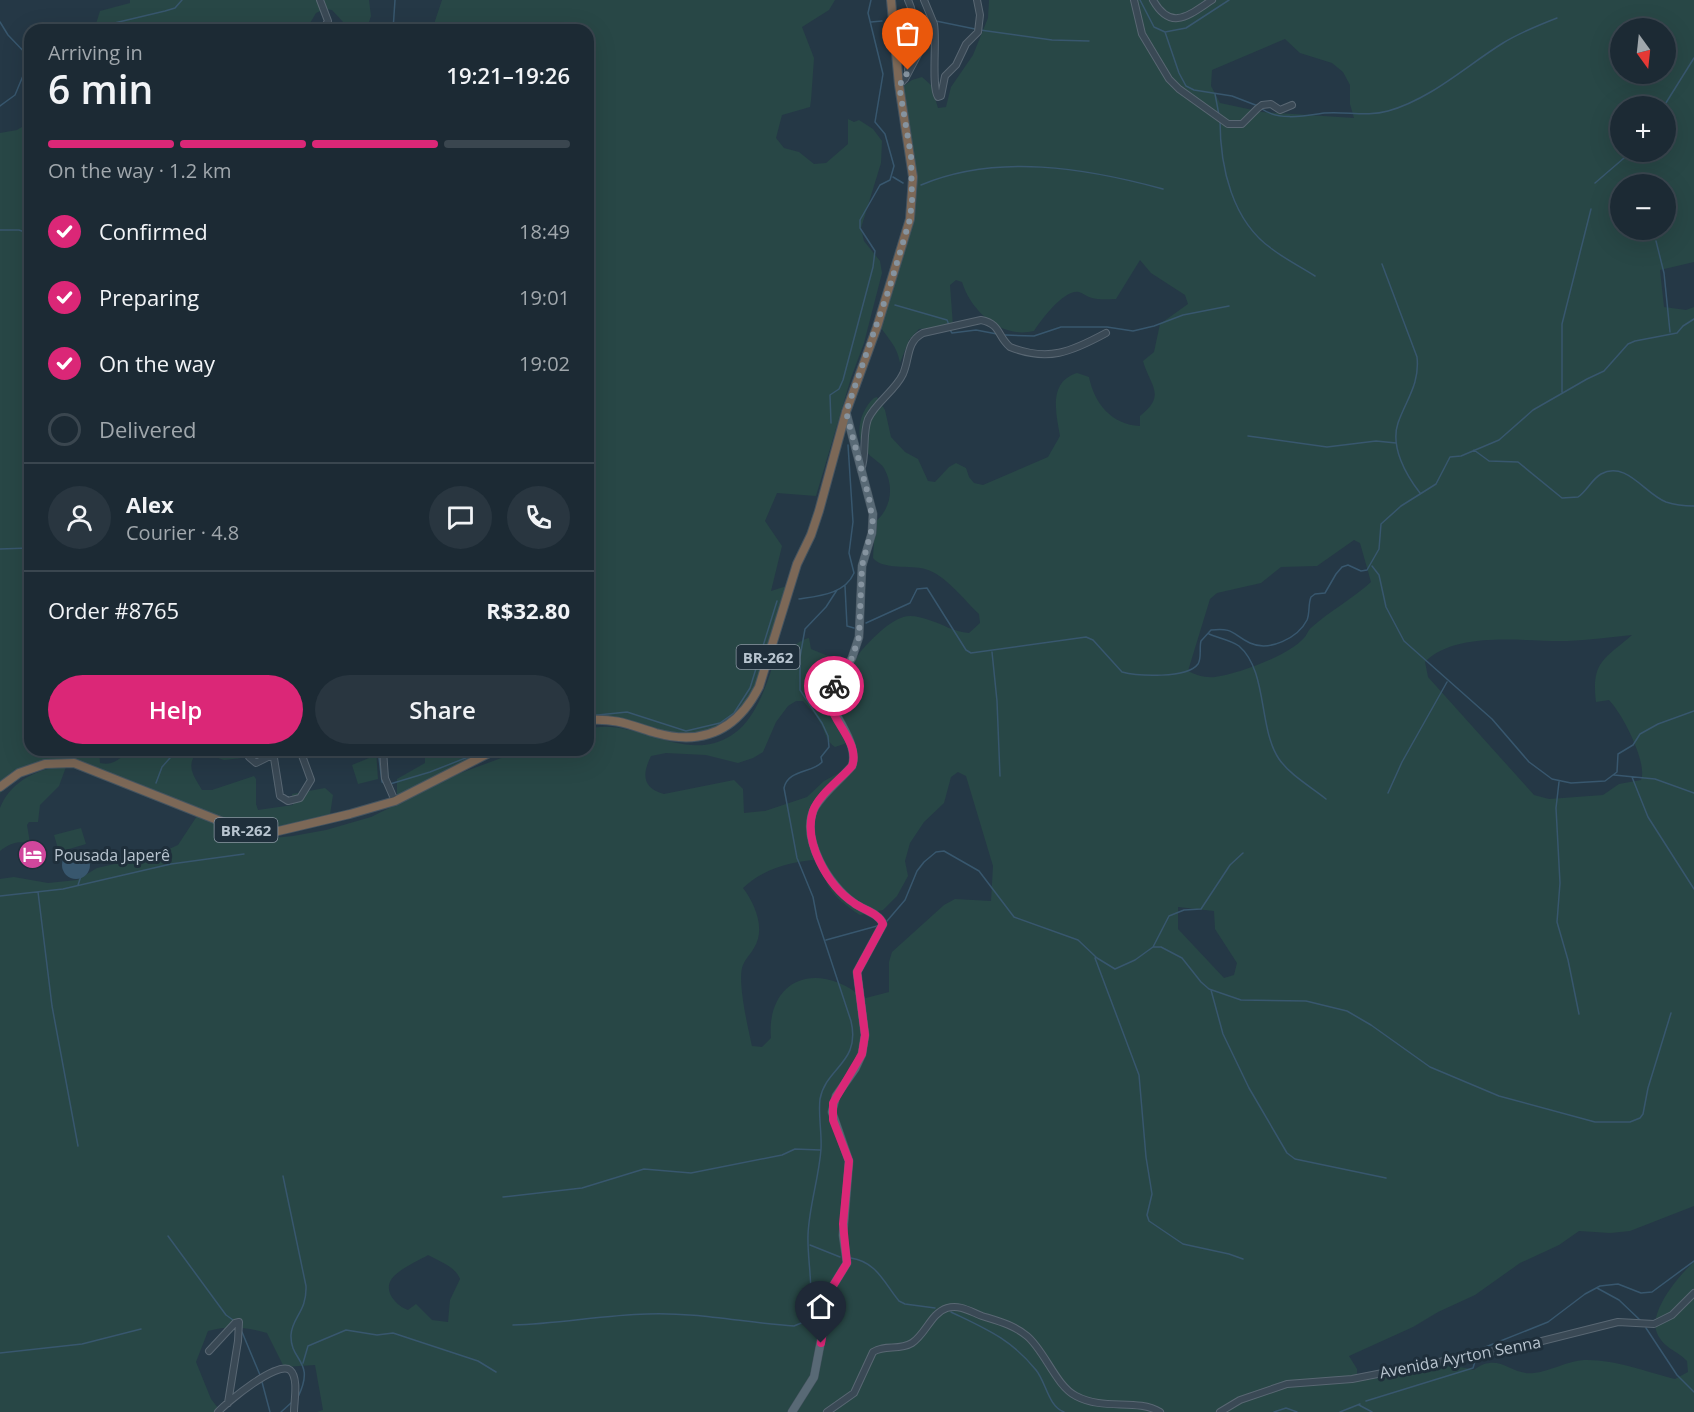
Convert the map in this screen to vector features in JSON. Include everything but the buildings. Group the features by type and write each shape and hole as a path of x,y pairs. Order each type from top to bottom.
{"highway":[{"name":"BR-262","path":"594,719 607,718 627,722 655,733 692,738 714,733 737,719 751,702 759,687 796,564 811,535 819,511 846,412 877,327 910,219 913,177 899,85 891,0"},
{"name":"BR-262","path":"0,787 19,773 45,764 74,763 220,821 259,832 270,832 306,825 395,801 483,756"}],"main road":[{"path":"792,1412 814,1377 831,1289 847,1263 843,1224 849,1161 832,1113 836,1096 855,1069 862,1054 865,1035 857,972 883,924 880,918 847,898 826,875 819,862 811,823 817,804 852,766 854,760 851,745 830,703 829,696 852,658 859,637 862,566 873,524 846,412"},
{"path":"837,441 847,438 854,442"}],"street":[{"path":"320,0 328,21 326,24"},
{"path":"907,76 915,38 912,9 908,0"},
{"path":"924,0 934,24 935,86 938,97 941,96 945,76 956,65 966,44 978,32 980,15 977,0"},
{"path":"1134,0 1142,34 1169,79 1179,89 1228,124 1242,124 1262,105 1271,104 1280,110 1292,105"},
{"path":"1153,0 1162,13 1176,19 1191,15 1212,0"},
{"path":"899,85 907,76 934,24"},
{"path":"861,471 869,417 897,385 903,373 912,341 917,336 981,320 997,328 1010,347 1039,356 1058,353 1106,333"},
{"path":"249,756 255,763 270,756 274,758 280,796 284,800 294,801 306,791 311,780 302,756"},
{"path":"383,756 385,778 395,801"},
{"name":"Avenida Ayrton Senna","path":"1220,1412 1240,1400 1287,1384 1352,1379 1526,1345 1618,1322 1654,1324 1672,1315 1694,1293"},
{"path":"827,1412 854,1393 873,1352 879,1348 897,1348 912,1343 939,1313 952,1307 968,1310 1014,1327 1029,1338 1069,1391 1078,1398 1105,1406 1140,1406 1154,1408 1160,1412"},
{"path":"209,1351 235,1323 239,1322 228,1403"},
{"path":"218,1412 272,1371 286,1368 290,1370 294,1379 294,1412"}],"green space":[{"path":"130,0 369,0 371,16 368,24 346,24 332,10 325,9 316,13 310,24 96,24 100,11 130,3"},
{"path":"442,0 835,0 829,10 802,27 814,58 810,107 782,115 776,138 784,148 799,152 814,164 826,163 848,144 848,119 854,122 859,120 873,129 882,141 881,163 861,228 864,241 880,261 882,273 864,343 851,378 816,496 777,493 765,521 782,546 771,591 790,585 763,672 740,716 699,737 594,721 594,24 434,24"},
{"path":"989,0 1694,0 1694,262 1660,270 1664,307 1686,310 1694,307 1694,1206 1630,1231 1610,1233 1579,1231 1559,1245 1520,1263 1475,1295 1349,1356 1357,1369 1357,1380 1373,1379 1436,1366 1474,1370 1491,1363 1498,1363 1526,1373 1534,1373 1584,1360 1619,1364 1675,1379 1688,1372 1687,1361 1660,1338 1655,1324 1666,1294 1694,1262 1694,1412 317,1412 323,1410 315,1365 284,1367 267,1333 230,1327 208,1331 196,1362 211,1399 218,1408 217,1412 0,1412 0,879 14,877 48,883 77,880 97,868 158,854 178,845 197,816 246,836 273,838 326,830 371,817 458,774 507,756 594,756 594,728 624,729 678,743 696,745 714,743 732,735 745,724 759,701 775,660 806,639 809,638 811,649 828,656 845,668 851,667 861,651 883,629 903,617 919,617 969,633 980,623 979,614 940,576 925,569 890,566 877,562 873,558 875,522 885,510 890,496 889,482 884,468 869,454 860,439 862,416 874,398 877,397 885,410 891,437 905,452 918,459 928,481 935,482 956,463 966,468 974,483 983,485 1048,457 1060,436 1056,408 1058,391 1068,377 1077,373 1089,377 1091,387 1100,404 1113,417 1130,425 1140,426 1140,416 1148,409 1155,396 1143,361 1154,352 1160,324 1188,304 1185,295 1151,273 1140,260 1116,299 1095,299 1079,292 1073,292 1054,306 1034,331 1010,331 999,327 980,312 966,293 962,282 956,280 950,285 953,326 919,329 909,340 900,363 896,350 876,319 912,197 902,87 922,77 931,85 938,108 946,107 951,87 973,55 988,18","holes":["1285,39 1300,53 1332,63 1343,72 1350,85 1350,104 1354,118 1262,112 1220,103 1211,86 1212,70","1354,540 1360,543 1371,582 1312,627 1297,645 1275,657 1249,668 1215,677 1201,676 1188,671 1210,599 1217,593 1261,583 1281,567 1317,566","1632,635 1607,656 1598,669 1595,688 1596,702 1609,700 1633,738 1641,762 1641,780 1619,784 1603,795 1549,799 1534,795 1428,677 1425,662 1455,645 1473,642 1567,641","796,701 803,701 818,719 832,745 835,747 850,742 850,767 824,781 807,797 765,811 744,813 743,789 734,780 664,794 651,788 648,784 645,774 651,756 666,753 706,755 738,763 753,758 763,752 776,722 788,706","958,772 966,776 993,866 991,901 955,899 944,905 892,952 889,962 889,992 862,999 854,991 839,983 810,978 787,988 779,997 774,1009 771,1038 762,1047 752,1046 744,1007 741,975 744,962 757,941 759,925 755,909 743,888 760,875 780,867 822,859 825,878 838,899 860,915 883,910 897,896 908,876 905,861 910,843 924,822 944,803 951,777","1178,907 1214,911 1215,929 1237,963 1234,975 1224,978 1178,929","428,1255 447,1265 460,1279 450,1300 448,1322 432,1320 416,1304 408,1310 391,1296 390,1281 406,1267"]},
{"path":"24,126 24,756 99,756 100,763 109,764 122,756 195,756 191,768 202,790 212,790 254,776 258,810 293,805 292,794 325,788 333,795 329,821 273,830 248,828 127,779 66,759 45,760 8,783 0,794 0,133 17,130"},
{"path":"212,756 243,756 242,758 224,760"},
{"path":"369,756 376,756 378,779 358,784 352,765 369,758"},
{"path":"425,756 486,756 442,773 397,795 397,779 425,763"},
{"path":"56,767 66,767 59,786 40,805 38,822 29,822 27,825 30,843 14,843 0,851 0,808 9,792 31,775"},
{"path":"81,828 86,844 59,852 54,835"}],"water":[{"path":"76,851 86,855 90,865 86,875 76,879 66,875 62,865 66,855"}],"waterway":[{"path":"110,24 175,8 182,0"},
{"path":"393,24 395,0"},
{"path":"831,423 830,395 839,389 843,380 873,267 875,251 860,228 860,220 880,185 890,180 894,166 885,134 875,122 883,74 868,13 871,0"},
{"path":"1140,0 1154,27 1165,32 1186,28 1229,0"},
{"path":"1262,109 1276,115 1292,117 1324,113 1372,114 1388,111 1419,99 1509,39 1557,18"},
{"path":"871,22 882,21"},
{"path":"915,21 931,21"},
{"path":"936,21 975,29"},
{"path":"0,22 8,35 24,52"},
{"path":"980,30 1052,40 1089,41"},
{"path":"1165,32 1179,73 1186,86 1194,90 1232,96 1258,106"},
{"path":"1670,96 1694,58"},
{"path":"0,106 15,95 24,73"},
{"path":"1215,94 1219,115"},
{"path":"1220,120 1222,156 1226,174 1231,192 1247,224 1272,249 1315,276"},
{"path":"1595,183 1619,162"},
{"path":"921,185 950,175 980,169 1042,167 1103,175 1163,189"},
{"path":"893,177 903,183"},
{"path":"1562,392 1562,324 1591,209"},
{"path":"0,230 24,232"},
{"path":"1656,241 1664,273 1670,332"},
{"path":"1382,264 1417,357 1414,384 1398,423 1396,442 1405,469 1420,493"},
{"path":"895,305 947,320 949,325"},
{"path":"1005,335 1034,336 1061,327 1107,327 1133,331 1183,315 1229,306"},
{"path":"866,623 910,603 917,589 927,588 966,650 971,653 1086,637 1093,640 1122,672 1139,675 1173,674 1192,669 1199,662 1201,641 1211,630 1233,632 1250,643 1258,645 1266,646 1282,642 1303,627 1308,617 1311,597 1325,593 1342,567 1348,565 1361,571 1367,570 1379,549 1381,524 1401,506 1436,484 1450,457 1461,456 1499,440 1533,410 1604,371 1628,344 1677,333 1694,319"},
{"path":"950,330 952,333 976,330 997,334"},
{"path":"1248,436 1327,447 1376,441 1396,443"},
{"path":"799,599 838,590 850,580 854,573 849,553 853,522 848,445"},
{"path":"1474,450 1489,461 1518,462 1562,498 1578,497 1601,474 1619,471 1666,502 1694,506"},
{"path":"0,549 24,548"},
{"path":"1372,566 1379,575 1386,607 1404,641 1492,719 1529,762 1552,779 1571,783 1605,781 1617,772 1618,754 1633,745 1640,734 1658,724 1694,711"},
{"path":"845,586 847,626 854,628"},
{"path":"513,1325 647,1314 684,1315 794,1326 806,1321 811,1289 809,1224 821,1149 820,1099 823,1088 847,1056 853,1035 851,1021 817,918 813,897 797,858 784,788 790,777 822,762 821,757 829,747 828,736 822,723 800,690 800,657 805,629 826,607 837,590"},
{"path":"594,715 627,712 686,731 720,723 734,713 750,688 777,601"},
{"path":"1209,634 1236,644 1248,657 1255,670 1268,732 1279,759 1295,776 1326,799"},
{"path":"992,652 997,701 1000,776"},
{"path":"1388,793 1402,762 1447,682"},
{"path":"156,783 162,767 172,756"},
{"path":"379,756 382,782 386,785"},
{"path":"390,784 471,756"},
{"path":"1614,775 1655,779 1694,793"},
{"path":"1632,777 1648,817 1694,889"},
{"path":"1559,782 1556,808 1560,883 1557,922 1568,960 1579,1014"},
{"path":"887,921 905,900 917,871 924,862 936,852 944,851 979,871 1014,917 1078,940 1097,958 1115,969 1135,960 1153,947 1169,916 1184,910 1201,909 1230,865 1243,853"},
{"path":"0,896 63,889 171,864 244,854"},
{"path":"78,885 81,876"},
{"path":"38,892 52,1006 78,1146"},
{"path":"826,940 877,926"},
{"path":"1153,947 1161,947 1182,958 1209,989 1241,1000 1306,1001 1347,1011 1371,1025 1430,1067 1499,1096 1595,1122 1630,1122 1640,1118 1643,1114 1648,1088 1671,1013"},
{"path":"1095,958 1139,1075 1146,1157 1152,1194 1147,1215 1149,1221 1183,1244 1243,1259"},
{"path":"1211,990 1223,1034 1249,1088 1287,1153 1295,1159 1386,1178"},
{"path":"503,1197 582,1188 644,1169 691,1173 782,1155 795,1149 820,1150"},
{"path":"283,1176 306,1286 304,1302 291,1335 294,1351 301,1362 304,1376 298,1397"},
{"path":"168,1236 226,1315 233,1320"},
{"path":"810,1245 840,1257"},
{"path":"851,1258 860,1260 874,1269 899,1301 935,1308"},
{"path":"1478,1350 1548,1322 1585,1294 1600,1286 1618,1284 1641,1293 1652,1292 1694,1261"},
{"path":"1597,1288 1619,1300 1640,1320"},
{"path":"951,1312 997,1336 1017,1350 1036,1370 1054,1405 1064,1412"},
{"path":"1646,1328 1677,1375 1694,1392"},
{"path":"0,1353 82,1344 141,1329"},
{"path":"303,1363 308,1346 346,1330 377,1335 393,1333 478,1361 496,1372"},
{"path":"242,1332 260,1375"},
{"path":"1366,1401 1473,1368 1476,1358"},
{"path":"262,1382 270,1412"},
{"path":"281,1412 291,1403"},
{"path":"1340,1412 1360,1404"},
{"path":"1359,1405 1372,1412"},
{"path":"1274,1412 1286,1408 1297,1412"}],"way so far":[{"path":"834,686 852,658 859,637 862,566 873,524 873,514 846,412 877,327 910,219 913,177 899,85 907,76 908,70"}],"place":[{"name":"Pousada Japerê","path":"33,855"}],"route":[{"path":"821,1343 831,1289 836,1279 843,1273 847,1263 843,1243 843,1224 849,1161 833,1120 833,1103 862,1054 865,1035 857,972 883,924 880,918 853,903 833,885 819,862 814,840 811,823 817,804 852,766 854,760 851,745 830,703 829,696 834,686"}]}
